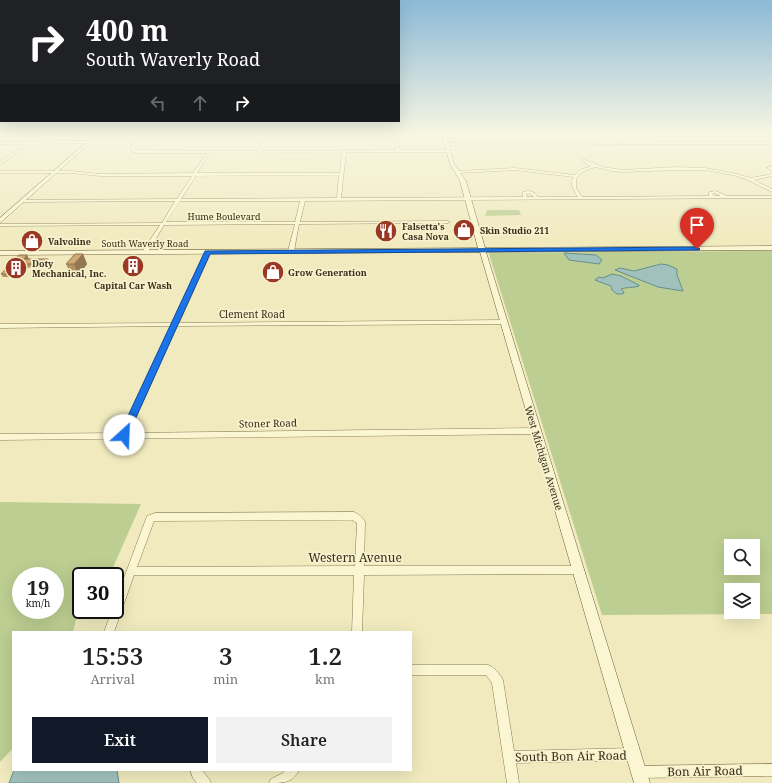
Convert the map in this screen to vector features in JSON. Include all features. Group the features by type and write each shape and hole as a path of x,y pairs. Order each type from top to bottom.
{"street":[{"path":"0,172 55,172 100,175 341,174 339,199"},
{"path":"0,221 55,172"},
{"path":"145,252 196,172"},
{"path":"458,172 467,172"},
{"name":"West Michigan Avenue","path":"458,172 463,181 503,322 640,777"},
{"path":"537,172 575,176"},
{"path":"581,172 575,176 573,184 581,198"},
{"path":"620,172 630,172"},
{"path":"718,172 752,179 772,190"},
{"path":"752,179 772,175"},
{"path":"22,201 772,197"},
{"path":"291,251 303,199"},
{"name":"Hume Boulevard","path":"0,225 448,222"},
{"name":"South Waverly Road","path":"0,253 772,248"},
{"path":"124,435 208,252"},
{"name":"Clement Road","path":"0,326 503,322"},
{"name":"Stoner Road","path":"0,436 536,431"},
{"path":"109,631 150,519 171,517 354,516 361,522 357,631"},
{"name":"Western Avenue","path":"131,571 578,570"},
{"path":"412,670 488,670 497,680 513,783"},
{"name":"South Bon Air Road","path":"509,757 633,754"},
{"name":"Bon Air Road","path":"640,777 772,770"},
{"path":"196,771 205,783"},
{"path":"275,783 287,777 292,771"}],"green space":[{"path":"487,210 519,210 521,215 485,216"},
{"path":"772,251 772,614 760,614 760,583 724,583 724,614 602,615 489,254"},
{"path":"0,502 141,504 113,567 72,567 72,619 76,619 73,631 12,631 12,749 0,762"}],"water":[{"path":"564,253 596,255 602,260 599,264 569,260"},
{"path":"661,264 677,269 677,275 683,291 658,287 615,270 620,268 634,271"},
{"path":"612,274 621,276 639,286 621,289 624,292 623,294 617,294 612,290 611,286 595,280 599,277 603,278"},
{"path":"14,771 117,771 119,783 9,783"}],"building":[{"name":"Falsetta's Casa Nova","path":"391,224 392,232 382,232 382,225"},
{"path":"75,254 83,254 74,264 66,264"},
{"path":"19,255 27,255 24,259 48,259 44,264 18,264 9,274 1,274"}],"place":[{"name":"Skin Studio 211","path":"464,230"},
{"name":"Falsetta's Casa Nova","path":"386,231"},
{"name":"Valvoline","path":"32,241"},
{"name":"Capital Car Wash","path":"133,266"},
{"name":"Doty Mechanical, Inc.","path":"16,268"},
{"name":"Grow Generation","path":"273,272"}],"route":[{"path":"124,435 208,252 697,249"}]}
